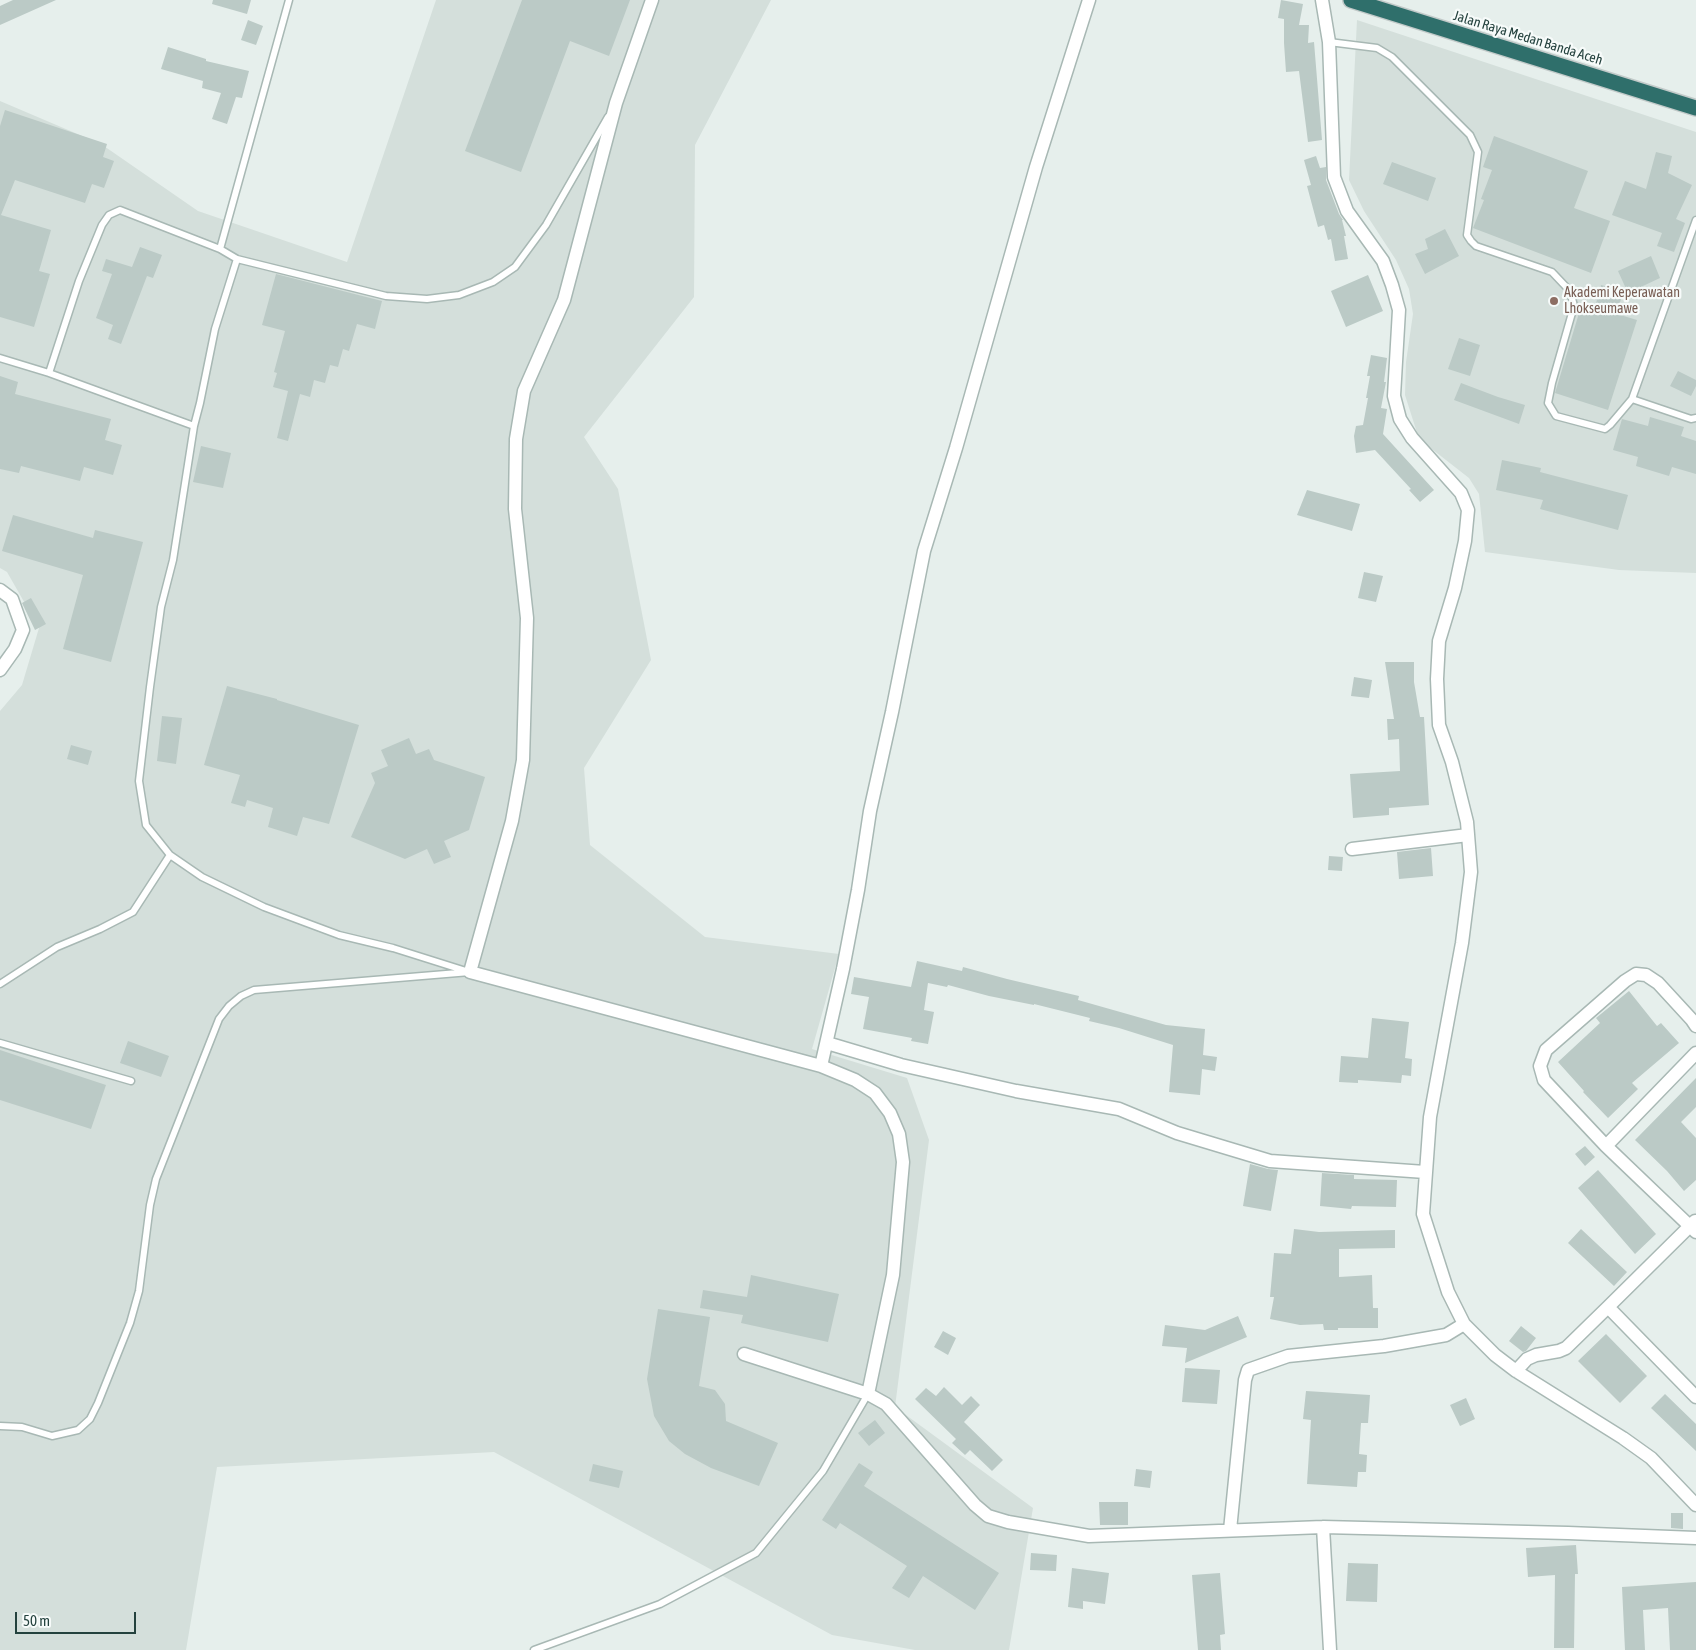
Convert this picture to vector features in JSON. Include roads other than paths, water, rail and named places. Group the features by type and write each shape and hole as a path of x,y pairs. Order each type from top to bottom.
{"highway":[{"name":"Jalan Raya Medan Banda Aceh","path":"1351,0 1696,108"}],"street":[{"path":"652,0 616,103 564,300 524,392 516,439 516,509 527,618 523,760 512,821 470,972 821,1066 855,1080 875,1094 890,1113 900,1134 903,1162 893,1274 868,1394"},
{"path":"821,1066 843,970 870,811 924,551 956,448 1036,167 1089,0"},
{"path":"1322,0 1329,42 1334,177 1347,210 1382,261 1392,285 1399,310 1394,396 1400,419 1412,438 1461,493 1468,510 1465,541 1455,588 1439,641 1437,679 1439,725 1452,762 1467,822 1471,872 1462,943 1430,1117 1423,1214 1448,1292 1464,1324 1494,1355 1516,1371 1623,1438 1651,1458 1696,1505"},
{"path":"0,590 12,599 23,630 15,649 0,670"},
{"path":"1352,849 1468,835"},
{"path":"1516,1371 1527,1359 1566,1348 1694,1226 1606,1146 1544,1080 1540,1066 1546,1050 1625,981 1636,974 1646,975 1658,983 1696,1026"},
{"path":"826,1043 901,1065 1016,1091 1119,1108 1177,1133 1270,1161 1425,1172"},
{"path":"1606,1146 1696,1053"},
{"path":"1608,1307 1696,1397"},
{"path":"1230,1530 1245,1380 1248,1370 1288,1356 1384,1346 1446,1335 1464,1324"},
{"path":"744,1354 868,1394 886,1404 975,1505 988,1516 1008,1522 1089,1536 1323,1527 1568,1532 1696,1538"},
{"path":"1323,1527 1330,1650"}],"lane":[{"path":"220,249 289,0"},
{"path":"1329,42 1378,48 1392,57 1470,135 1478,152 1467,235 1471,241 1476,246 1552,272 1570,290 1574,306 1548,403 1556,416 1605,429 1632,399 1696,220"},
{"path":"49,373 79,281 102,225 109,215 120,210 220,249 237,259 386,296 426,299 459,295 484,285 515,268 546,225 616,103"},
{"path":"237,259 215,329 194,426 173,560 161,607 139,781 146,825 170,855 202,877 264,907 339,935 393,948 470,972"},
{"path":"0,358 49,373 194,426"},
{"path":"1632,399 1691,419 1696,418"},
{"path":"0,984 57,947 100,929 133,912 170,855"},
{"path":"0,1426 22,1427 52,1436 78,1430 90,1419 130,1323 139,1291 149,1214 156,1179 219,1019 229,1006 241,996 254,990 470,972"},
{"path":"0,1043 131,1081"},
{"path":"534,1650 660,1604 756,1552 823,1471 868,1394"}],"place":[{"name":"Akademi Keperawatan Lhokseumawe","path":"1554,301"}]}
